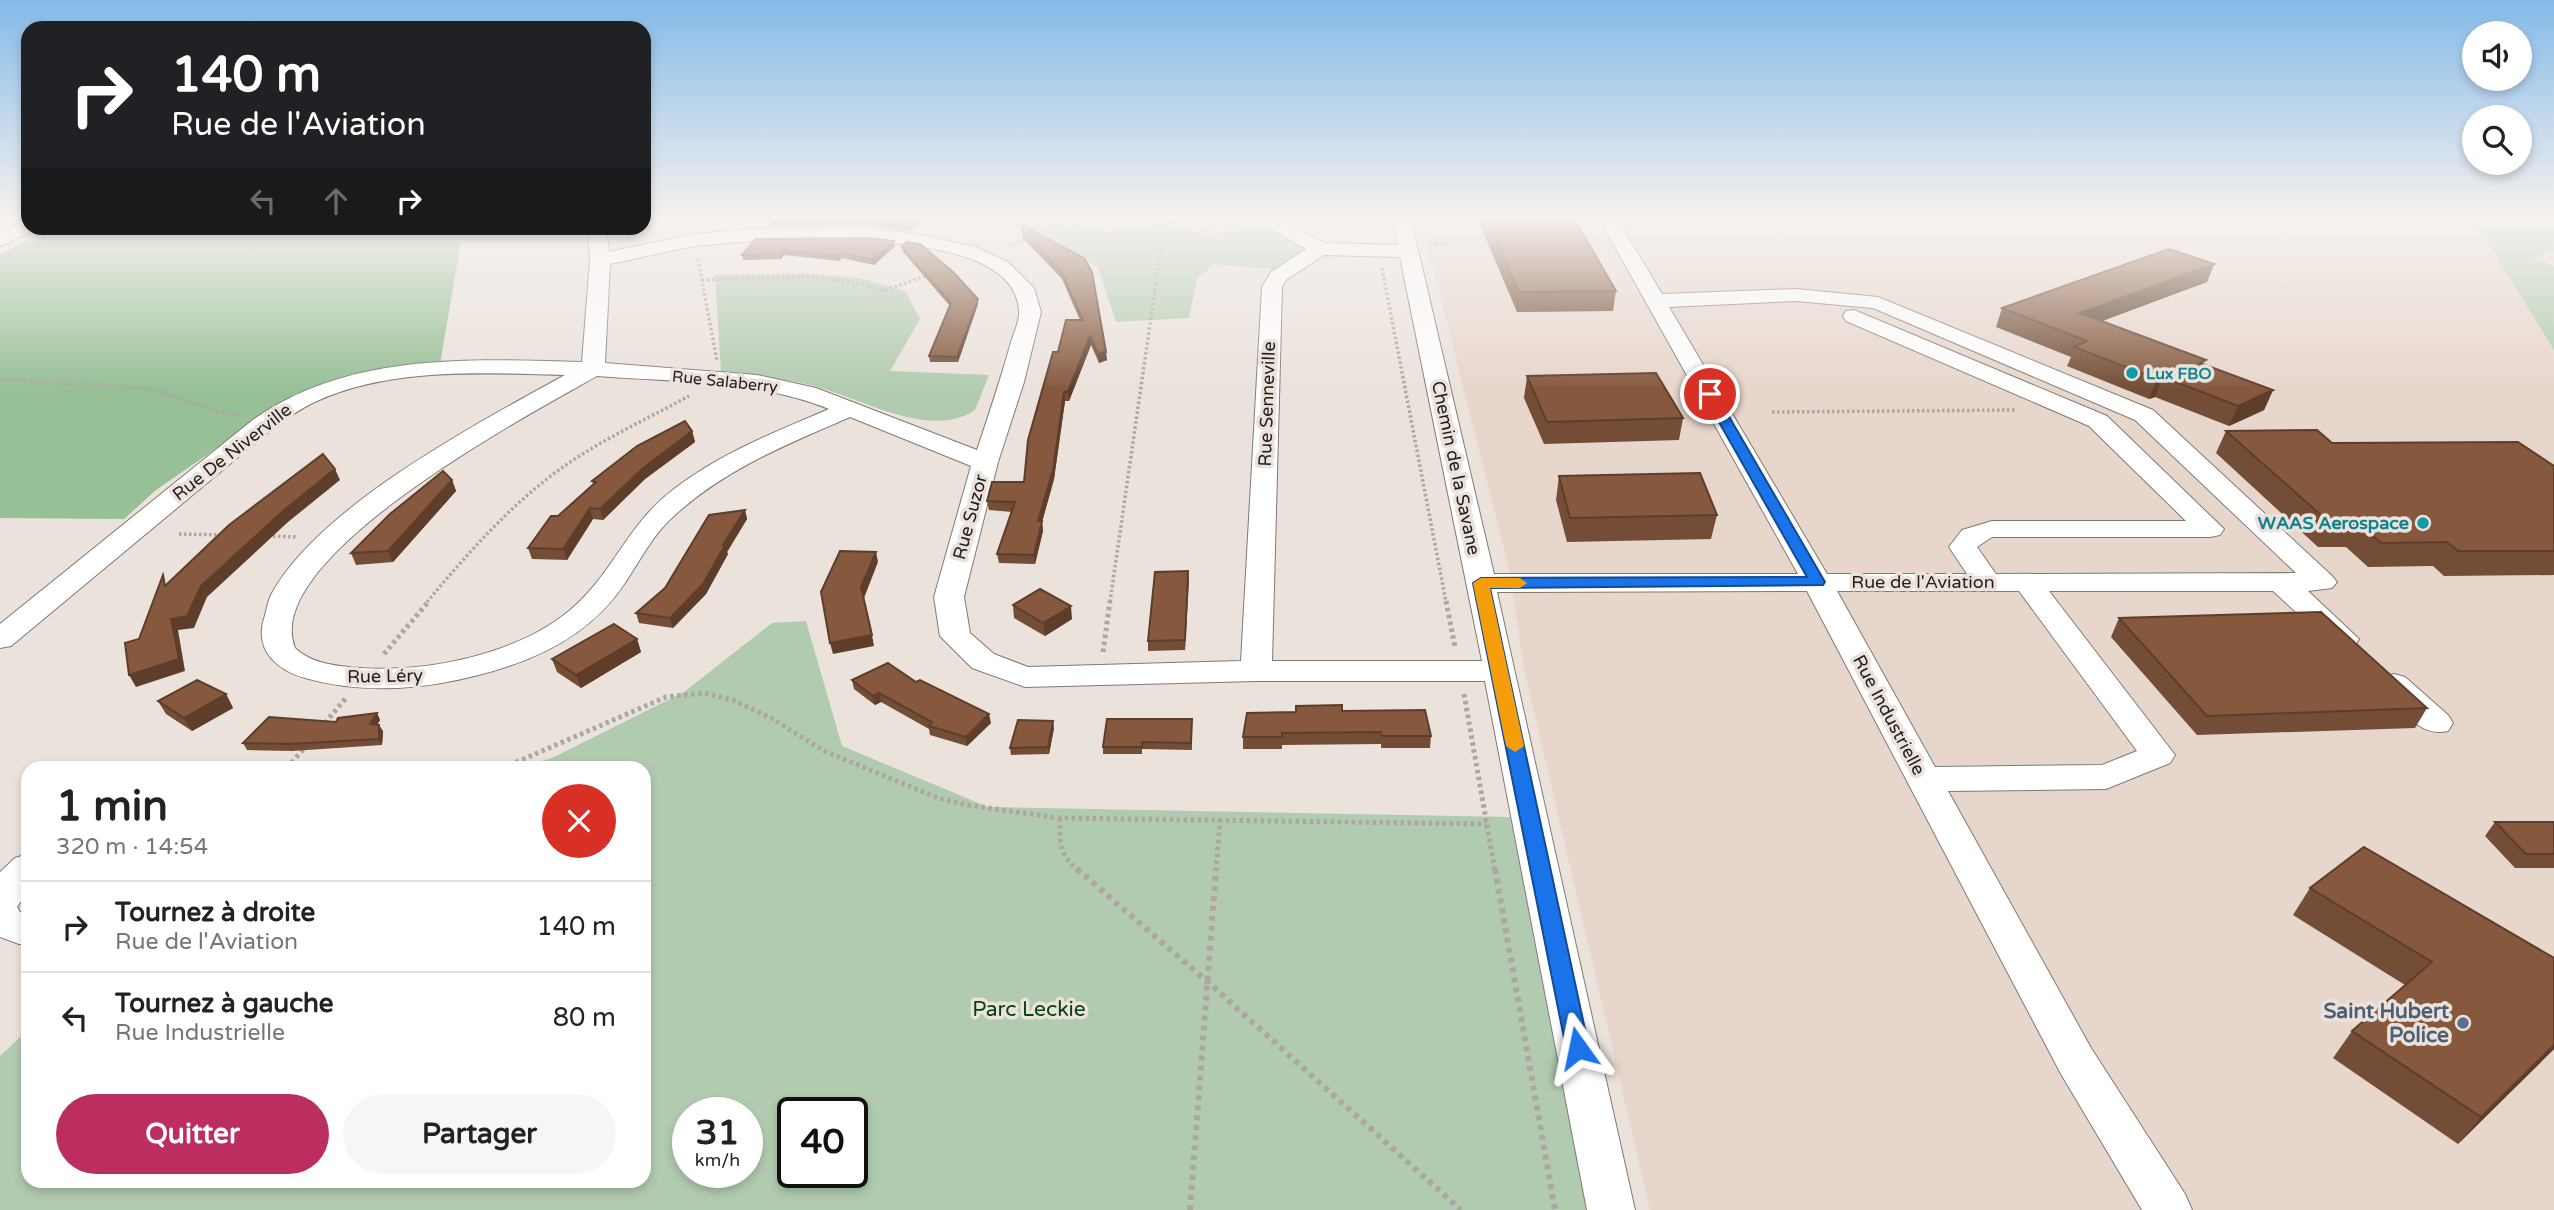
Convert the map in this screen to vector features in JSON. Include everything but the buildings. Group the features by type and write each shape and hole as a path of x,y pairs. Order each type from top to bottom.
{"street":[{"path":"593,369 599,276"},
{"name":"Rue Suzor","path":"1012,276 1024,288 1030,312 1012,382 985,462 949,597 956,636 983,661 1025,677 1256,671 1499,671"},
{"name":"Rue Senneville","path":"1256,671 1272,287 1278,276"},
{"name":"Chemin de la Savane","path":"1420,276 1611,1210"},
{"name":"Rue Industrielle","path":"1642,276 1817,582 2082,1072 2168,1210"},
{"name":"Rue de l'Aviation","path":"1481,583 2322,582 2144,415 2111,400 1878,303 1854,298 1810,296 1656,301"},
{"path":"1854,316 2098,421 2210,529 1983,531 1967,538 1964,547 1987,582"},
{"name":"Rue Salaberry","path":"593,369 757,382 804,392 985,462"},
{"name":"Rue De Niverville","path":"0,639 272,418 317,392 378,377 428,370 593,369"},
{"name":"Rue Léry","path":"593,369 455,448 393,490 334,539 292,582 275,618 277,645 294,665 343,678 392,679 454,673 500,658 542,640 578,619 600,597 653,522 683,493 723,467 851,408"},
{"path":"1924,779 2106,778 2158,755 2027,582"},
{"path":"2282,583 2436,723"},
{"path":"6,917 7,888 21,875"}],"path":[{"path":"321,728 477,547 525,498 562,468 720,379 701,276"},
{"path":"702,280 835,279 863,283 883,291 923,276"},
{"path":"1100,675 1157,276"},
{"path":"1384,276 1460,671 1555,1210"},
{"path":"0,379 148,388 224,413 272,418"},
{"path":"1772,412 2017,410"},
{"path":"178,534 230,535"},
{"path":"256,536 334,539"},
{"path":"519,761 666,697 704,693 733,701 771,718 824,751 938,798 967,805 1060,818 1487,824"},
{"path":"293,761 312,738"},
{"path":"1060,818 1060,845 1065,859 1209,983 1461,1210"},
{"path":"1190,1210 1220,820"}],"shaded area":[{"path":"1435,276 2554,276 2554,1210 1650,1210 1524,669 1510,573"}],"green space":[{"path":"0,276 455,276 440,364 295,394 156,490 124,519 0,518"},
{"path":"715,276 842,276 859,278 905,291 920,319 890,371 989,375 975,410 957,418 937,421 894,414 811,385 721,373"},
{"path":"1101,276 1199,276 1189,318 1116,322"},
{"path":"2509,276 2554,276 2554,350"},
{"name":"Parc Leckie","path":"806,621 842,746 988,807 1510,817 1596,1210 0,1210 0,1056 21,1036 21,1188 651,1188 651,761 542,761 684,692 772,623"}],"slow traffic":[{"path":"1515,746 1481,583 1520,583"}],"place":[{"name":"Lux FBO","path":"2132,373"},
{"name":"WAAS Aerospace","path":"2423,523"},
{"name":"Saint Hubert Police","path":"2463,1023"}],"route":[{"path":"1578,1048 1481,583 1817,582 1710,394"}]}
